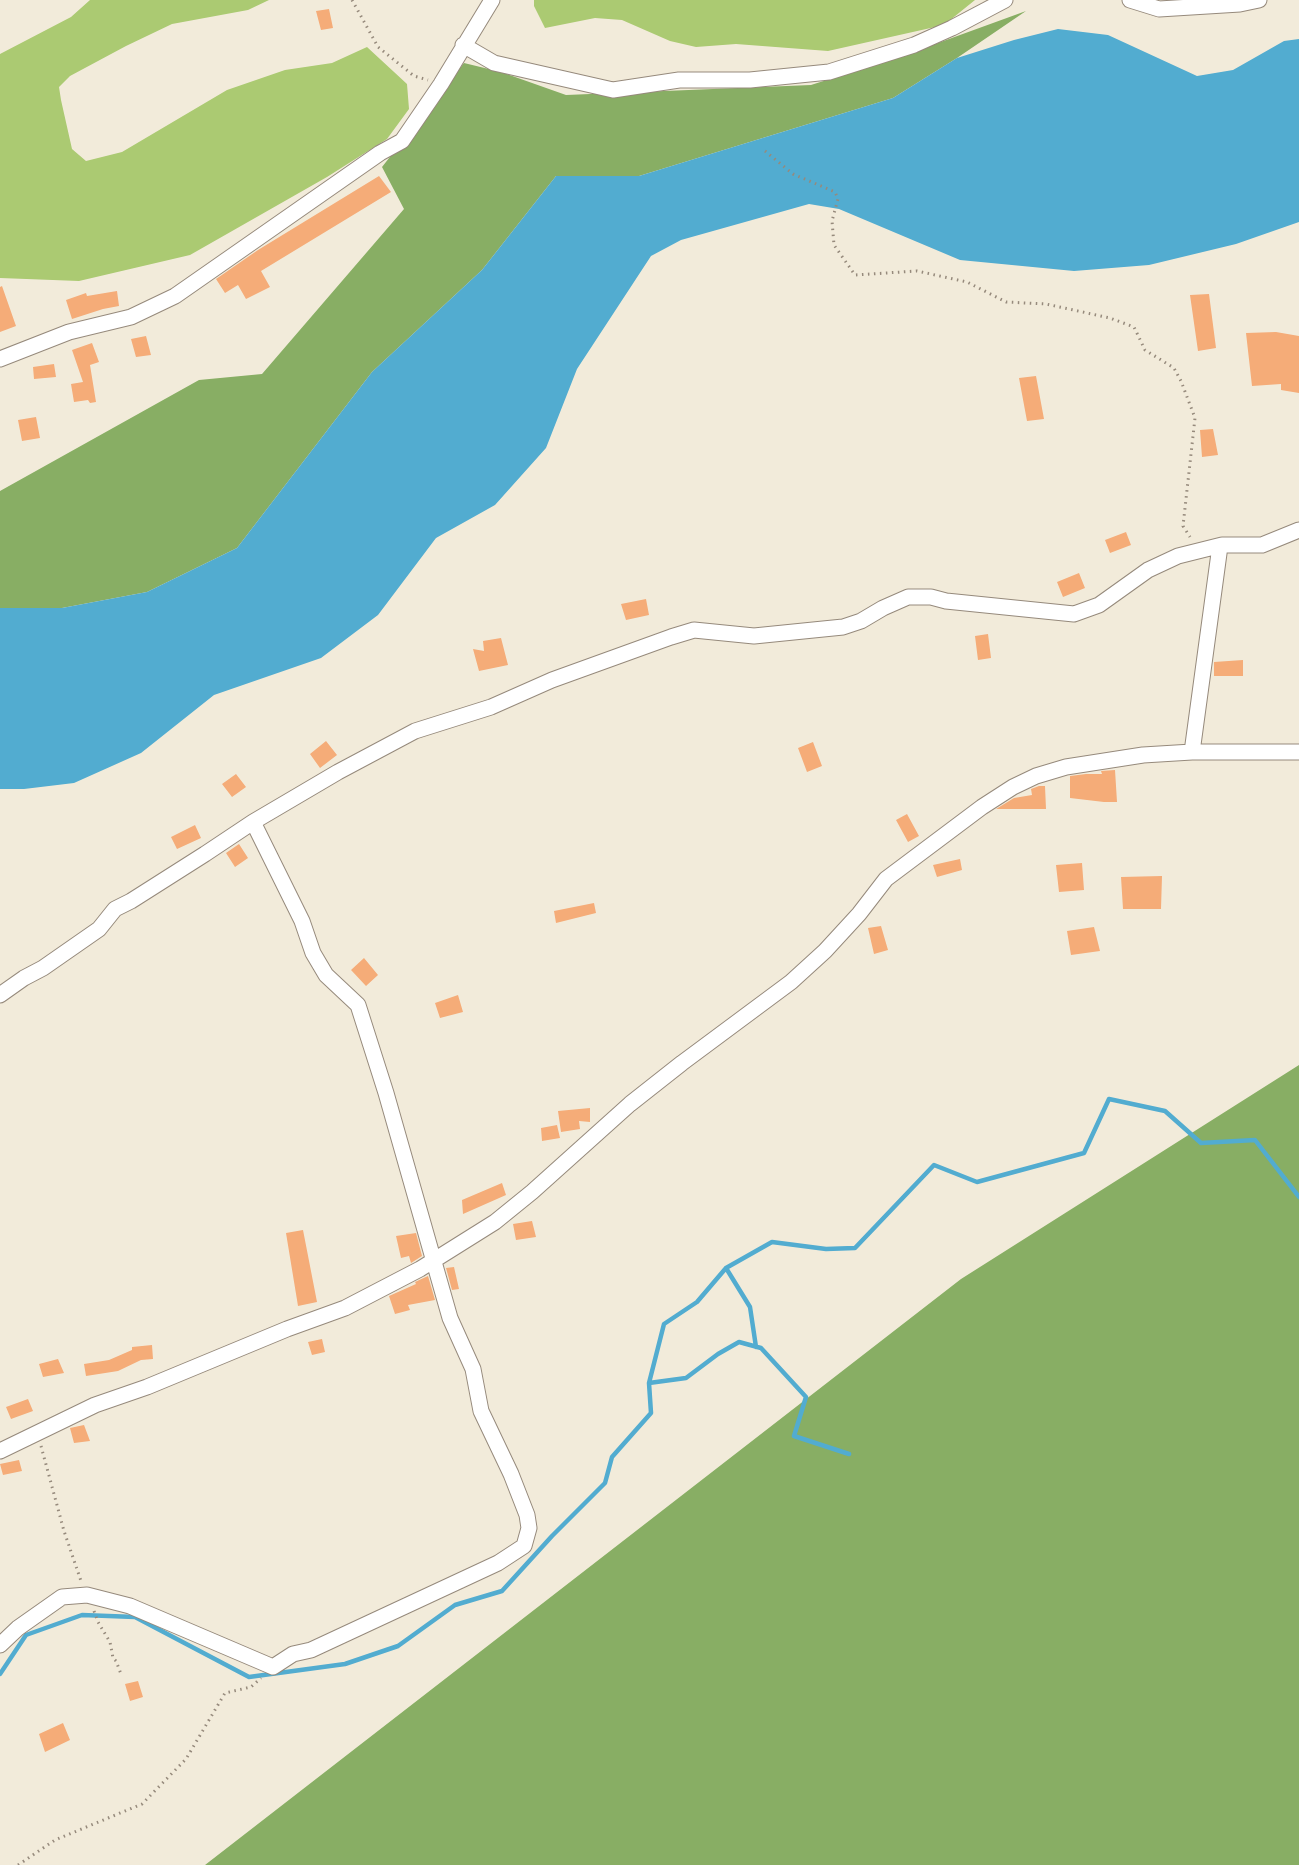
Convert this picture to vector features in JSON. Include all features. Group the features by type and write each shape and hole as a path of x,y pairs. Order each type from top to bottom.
{"street":[{"path":"0,359 69,333 130,317 175,296 380,153 402,141 441,84 492,0"},
{"path":"463,45 494,63 613,90 679,80 750,81 840,69 914,45 1005,0"},
{"path":"1130,0 1159,9 1240,4 1259,0"},
{"path":"0,995 99,928 114,909 197,860 252,822 415,730 491,707 552,680 671,637 694,630 754,636 843,627 861,621 908,597 931,597 946,601 1074,614 1099,605 1148,570 1178,556 1220,546 1262,545 1299,530"},
{"path":"1192,752 1220,546"},
{"path":"0,1451 95,1405 147,1387 345,1308 420,1269 495,1222 630,1104 791,982 825,951 886,879 982,807 1013,787 1036,776 1066,767 1143,755 1192,752 1299,752"},
{"path":"0,1646 18,1628 62,1597 87,1595 130,1605 273,1666 293,1654 311,1650 498,1563 524,1546 530,1528 511,1474 481,1411 473,1369 450,1318 386,1093 358,1005 326,975 314,953 302,921 252,822"}],"path":[{"path":"352,0 378,47 414,76 441,84"},
{"path":"765,151 793,174 835,192 838,199 832,221 834,244 855,275 917,271 967,282 1006,302 1046,304 1110,318 1134,327 1145,350 1174,368 1195,418 1183,526 1198,551"},
{"path":"37,1433 64,1531 87,1595 98,1622 110,1642 113,1658 121,1674"},
{"path":"18,1865 55,1840 142,1804 186,1760 225,1694 251,1687"}],"green space":[{"path":"90,0 269,0 248,10 172,24 70,76 59,87 61,100 72,149 86,161 122,152 227,90 285,70 332,63 367,47 407,84 409,109 387,139 327,177 190,255 79,281 0,278 0,54 71,17"},
{"path":"534,0 975,0 944,25 828,51 736,44 696,47 670,41 622,20 595,18 545,28 534,6"},
{"path":"1026,11 893,98 639,176 556,176 482,270 372,372 237,548 147,592 62,608 0,608 0,491 199,380 262,374 404,209 382,167 464,63 501,72 566,95 811,85 905,55"},
{"path":"1299,1065 1299,1865 205,1865 961,1279"}],"water":[{"path":"1058,29 1108,35 1197,76 1233,70 1284,41 1299,39 1299,222 1236,244 1149,265 1074,271 960,260 839,209 809,204 681,240 651,256 577,369 546,448 495,505 436,538 378,615 321,658 214,695 141,753 74,783 24,789 0,789 0,608 62,608 147,592 237,548 372,372 482,270 556,176 639,176 893,98 957,58"}],"building":[{"path":"329,9 333,28 321,30 316,11"},
{"path":"379,176 391,192 261,271 270,287 246,299 238,285 225,293 216,279 258,250"},
{"path":"2,286 16,326 0,332 0,287"},
{"path":"117,291 119,306 72,319 66,300 86,293 87,296"},
{"path":"1209,294 1216,348 1198,351 1190,295"},
{"path":"1276,332 1299,336 1299,393 1281,390 1281,384 1252,386 1246,333"},
{"path":"146,336 151,355 136,357 131,339"},
{"path":"92,343 99,362 90,365 96,402 90,403 88,400 74,402 71,384 83,382 72,350"},
{"path":"54,364 56,377 34,379 33,367"},
{"path":"1036,376 1044,419 1027,421 1019,378"},
{"path":"36,417 40,438 22,441 18,420"},
{"path":"1213,429 1218,455 1202,457 1200,430"},
{"path":"1126,532 1131,545 1110,553 1105,540"},
{"path":"1079,573 1085,588 1063,597 1057,582"},
{"path":"646,599 649,615 626,620 621,604"},
{"path":"988,634 991,658 978,660 975,636"},
{"path":"501,638 508,665 479,671 473,649 484,651 483,641"},
{"path":"1243,660 1243,676 1214,676 1214,662"},
{"path":"326,741 337,755 320,768 310,754"},
{"path":"813,742 822,766 807,772 798,748"},
{"path":"1115,770 1117,802 1070,798 1070,776 1102,774 1101,771"},
{"path":"236,774 246,787 232,797 222,784"},
{"path":"1045,786 1046,809 996,809 1014,798 1032,795 1031,789"},
{"path":"907,814 919,836 908,842 896,820"},
{"path":"195,825 201,838 177,849 171,837"},
{"path":"239,844 248,858 235,867 226,853"},
{"path":"960,859 962,870 937,877 933,865"},
{"path":"1082,863 1084,890 1059,892 1056,865"},
{"path":"1162,876 1161,909 1123,909 1121,877"},
{"path":"594,903 596,913 556,923 554,911"},
{"path":"881,926 888,950 874,954 868,928"},
{"path":"1094,927 1100,951 1071,955 1067,931"},
{"path":"364,958 378,975 366,986 351,970"},
{"path":"458,995 463,1012 440,1018 435,1003"},
{"path":"590,1108 590,1122 579,1121 580,1129 561,1132 558,1111"},
{"path":"557,1125 560,1138 542,1141 541,1128"},
{"path":"502,1183 506,1195 463,1214 462,1200"},
{"path":"532,1221 536,1237 516,1240 513,1224"},
{"path":"303,1230 317,1302 298,1306 286,1233"},
{"path":"416,1233 422,1256 411,1263 409,1256 401,1258 396,1236"},
{"path":"454,1267 459,1289 452,1290 446,1268"},
{"path":"428,1276 435,1300 408,1305 410,1310 395,1314 389,1296"},
{"path":"322,1339 325,1352 312,1355 308,1342"},
{"path":"152,1345 153,1359 141,1360 118,1371 86,1376 84,1364 109,1360 132,1350 132,1347"},
{"path":"58,1359 64,1373 43,1377 39,1364"},
{"path":"28,1399 33,1411 11,1419 6,1407"},
{"path":"84,1425 90,1441 74,1443 70,1428"},
{"path":"19,1460 22,1471 3,1475 0,1464"},
{"path":"138,1681 143,1697 130,1701 125,1684"},
{"path":"63,1723 70,1740 45,1752 39,1734"}],"waterway":[{"path":"0,1674 26,1635 82,1615 135,1617 249,1677 345,1664 398,1646 455,1605 502,1591 605,1483 612,1457 651,1413 649,1383 664,1324 697,1302 726,1268 772,1242 826,1249 855,1248 934,1165 977,1182 1084,1153 1109,1099 1165,1111 1201,1143 1255,1140 1299,1197"},
{"path":"726,1268 750,1307 756,1347"},
{"path":"649,1383 686,1378 718,1354 739,1342 761,1348 806,1397 794,1436 849,1454"}]}
